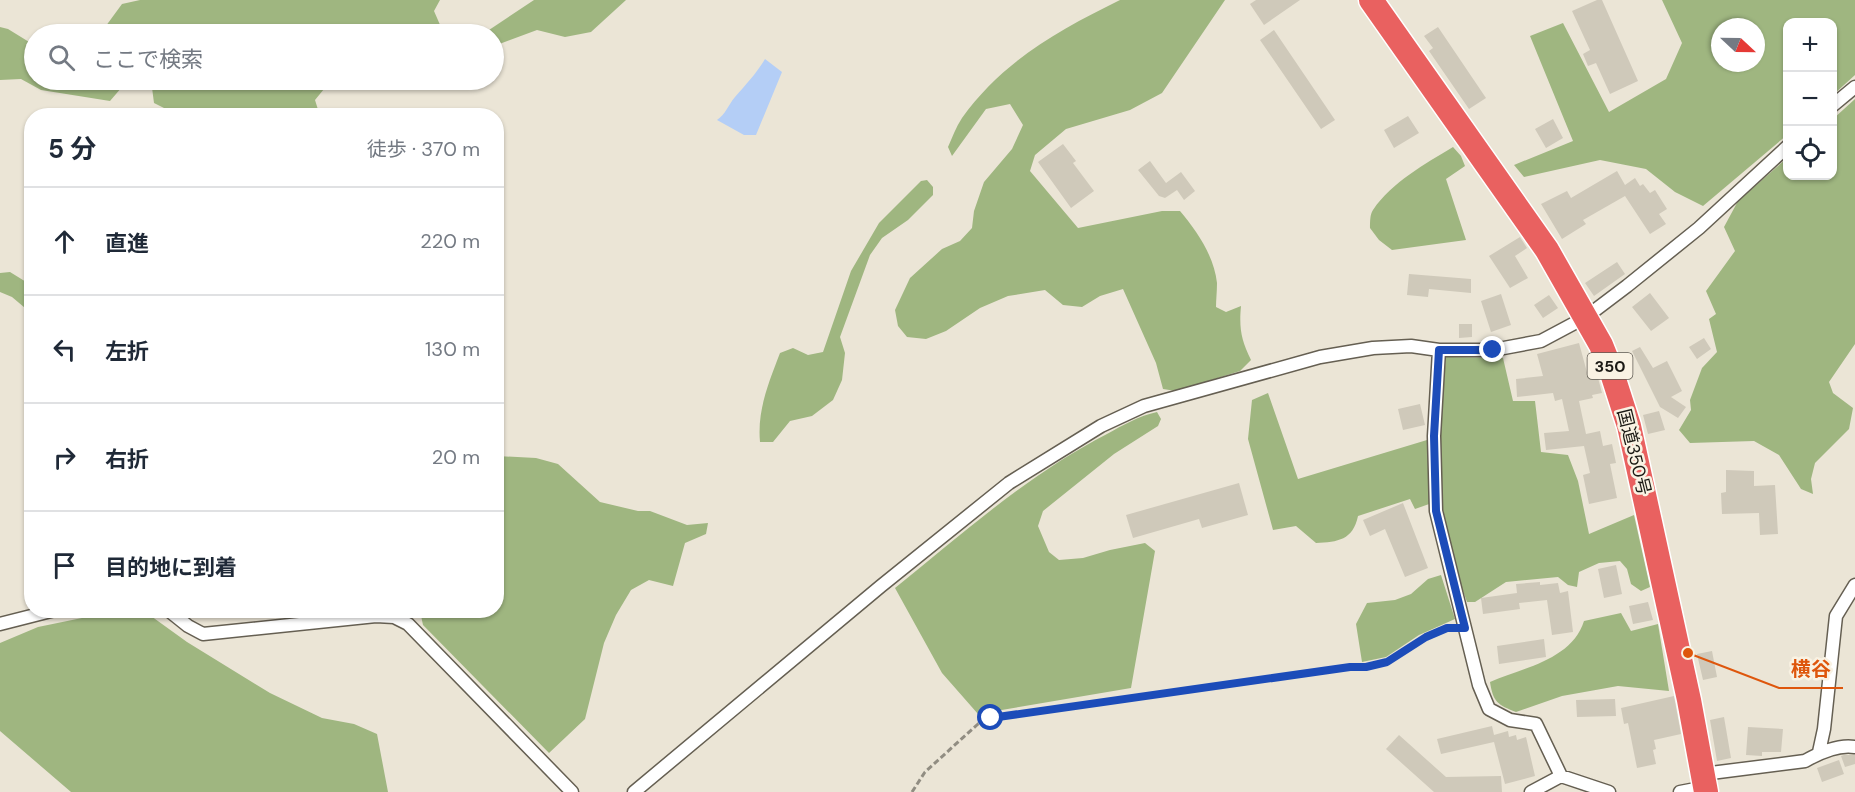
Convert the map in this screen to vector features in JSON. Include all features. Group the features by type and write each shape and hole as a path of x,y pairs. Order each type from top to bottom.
{"highway":[{"name":"国道350号","path":"1371,0 1547,250 1586,317 1611,370 1629,426 1705,784"}],"street":[{"path":"1837,103 1855,87"},
{"path":"634,792 881,586 1009,483 1101,426 1144,406 1320,357 1373,348 1411,346 1439,350 1493,350 1541,342 1586,317 1699,228 1783,151"},
{"path":"1439,350 1434,436 1436,511 1479,686 1490,709 1510,720 1536,724 1561,776 1609,792"},
{"path":"1819,752 1824,729 1836,616 1855,585"},
{"path":"0,624 24,618"},
{"path":"178,618 203,634 356,618"},
{"path":"396,618 408,624 572,792"},
{"path":"1680,792 1805,761 1819,752 1855,747"},
{"path":"1531,792 1561,776"}],"path":[{"path":"912,792 925,772 978,724 991,718 1350,667 1366,667 1387,662 1426,637 1447,628 1465,628"}],"green space":[{"path":"140,0 440,0 434,11 440,24 107,24 122,4"},
{"path":"534,0 626,0 591,32 565,37 537,30 504,42 504,24 498,24"},
{"path":"1120,0 1225,0 1162,93 1130,110 1066,129 1035,155 1030,171 1078,228 1162,211 1180,211 1198,235 1212,263 1217,283 1216,307 1226,312 1241,306 1242,334 1251,360 1240,371 1176,391 1163,389 1156,363 1123,289 1100,296 1082,307 1063,305 1045,290 1008,296 980,308 946,331 926,339 907,337 898,326 895,310 910,278 942,249 960,241 972,228 974,211 984,182 1012,149 1023,125 1010,104 986,109 952,156 948,147 962,118 995,80 1034,49 1075,23"},
{"path":"1662,0 1855,0 1855,75 1837,91 1837,18 1783,18 1783,138 1703,206 1675,192 1646,169 1600,160 1524,177 1514,165 1573,141 1530,36 1563,23 1609,112 1666,79 1682,43"},
{"path":"0,27 24,39 24,81 0,80"},
{"path":"41,90 119,90 110,101"},
{"path":"152,90 323,90 315,100 318,108 164,108 154,103"},
{"path":"1855,99 1855,344 1829,382 1833,393 1853,408 1849,429 1815,463 1811,479 1813,494 1801,489 1779,455 1754,441 1690,443 1679,430 1691,410 1690,400 1702,368 1717,352 1709,319 1716,314 1706,291 1735,251 1724,227 1738,201 1783,162 1783,180 1837,180 1837,115"},
{"path":"1453,147 1461,156 1465,166 1446,179 1466,240 1392,250 1379,240 1370,228 1373,210 1399,182"},
{"path":"927,180 933,187 933,195 908,220 882,238 870,255 840,337 845,353 842,380 833,400 812,416 790,421 773,442 760,442 762,407 780,353 793,348 808,355 823,352 851,271 879,223 921,181"},
{"path":"10,272 24,281 24,307 12,297 0,292 0,273"},
{"path":"1446,357 1503,358 1513,401 1535,401 1541,452 1568,455 1578,481 1589,534 1634,515 1650,587 1641,591 1631,584 1627,569 1620,561 1599,563 1579,572 1577,587 1568,585 1558,577 1506,582 1475,602 1467,602 1458,577 1442,506 1440,423"},
{"path":"1268,393 1298,479 1427,440 1432,503 1415,509 1410,499 1358,516 1356,524 1348,535 1331,542 1316,543 1296,526 1273,530 1248,439 1252,400"},
{"path":"1157,412 1161,419 1158,426 1114,454 1043,511 1038,526 1049,552 1059,560 1083,558 1145,543 1155,551 1131,688 978,714 942,673 895,588 997,505 1051,467 1125,424"},
{"path":"504,456 536,458 558,464 600,502 638,511 650,511 687,525 708,523 706,534 685,543 673,586 649,580 631,590 616,615 604,643 585,719 549,753 423,625 422,618 504,618"},
{"path":"1441,575 1455,619 1419,635 1386,657 1362,662 1356,624 1367,603 1395,600 1411,594 1428,579"},
{"path":"1621,613 1631,631 1658,624 1669,691 1618,686 1562,696 1516,712 1497,702 1490,682 1531,667 1557,654 1578,634 1584,621"},
{"path":"82,618 154,618 187,642 270,693 322,718 354,724 377,734 388,792 71,792 0,731 0,643 38,627"}],"water":[{"path":"765,59 782,72 756,135 744,135 717,120"}],"building":[{"path":"1256,0 1300,0 1264,25 1250,4"},
{"path":"1602,0 1638,81 1610,94 1596,63 1588,66 1583,54 1590,50 1572,11"},
{"path":"1438,27 1486,98 1469,109 1429,51 1433,48 1424,36"},
{"path":"1274,30 1335,120 1321,129 1260,40"},
{"path":"1408,116 1419,133 1394,148 1384,130"},
{"path":"1553,119 1563,138 1546,148 1535,129"},
{"path":"1063,144 1076,161 1073,163 1094,191 1071,208 1038,162"},
{"path":"1150,161 1166,183 1181,172 1195,191 1184,200 1177,190 1165,198 1159,196 1138,170"},
{"path":"1617,171 1625,185 1635,178 1640,186 1643,184 1650,193 1655,190 1667,209 1659,214 1666,224 1650,234 1625,196 1583,220 1586,224 1562,239 1541,204 1567,191 1571,198"},
{"path":"1520,237 1527,248 1515,256 1528,278 1510,288 1489,256"},
{"path":"1617,262 1625,274 1594,296 1585,283"},
{"path":"1409,274 1471,279 1471,293 1429,289 1428,297 1407,295"},
{"path":"1650,293 1669,318 1651,331 1632,307"},
{"path":"1501,294 1511,325 1491,332 1481,301"},
{"path":"1549,295 1558,308 1543,318 1534,305"},
{"path":"1459,324 1472,324 1472,337 1459,338"},
{"path":"1704,338 1711,349 1697,359 1689,347"},
{"path":"1579,343 1588,376 1597,374 1602,393 1579,401 1586,434 1600,431 1603,446 1612,444 1616,463 1610,464 1617,498 1589,504 1583,475 1590,473 1584,446 1546,450 1544,433 1569,431 1562,399 1555,401 1553,393 1517,397 1516,379 1543,376 1537,354"},
{"path":"1640,347 1653,368 1667,361 1682,391 1671,397 1686,407 1678,418 1660,407 1632,351"},
{"path":"1420,404 1425,425 1403,430 1398,409"},
{"path":"1659,411 1665,430 1648,434 1643,415"},
{"path":"1726,470 1754,471 1754,486 1775,485 1778,534 1760,535 1759,513 1722,514 1721,493 1726,492"},
{"path":"1239,483 1248,515 1202,528 1199,519 1133,538 1126,515"},
{"path":"1403,503 1428,568 1405,577 1385,529 1370,536 1363,520"},
{"path":"1616,565 1622,594 1604,598 1598,569"},
{"path":"1540,582 1540,585 1558,583 1560,593 1568,591 1573,632 1552,635 1547,600 1519,603 1520,609 1483,614 1481,598 1517,593 1516,584"},
{"path":"1648,602 1653,620 1633,624 1629,606"},
{"path":"1544,639 1546,657 1499,664 1497,646"},
{"path":"1712,651 1717,677 1703,680 1697,654"},
{"path":"1674,696 1681,734 1654,740 1656,749 1653,750 1656,764 1637,768 1628,723 1624,724 1621,708"},
{"path":"1615,699 1616,716 1577,717 1576,700"},
{"path":"1724,717 1731,758 1717,761 1710,720"},
{"path":"1492,726 1494,735 1508,731 1509,737 1516,735 1517,740 1526,737 1535,776 1505,784 1494,742 1441,754 1437,739"},
{"path":"1748,727 1783,729 1781,752 1762,752 1762,756 1746,755"},
{"path":"1399,735 1446,777 1501,776 1502,792 1434,792 1386,749"},
{"path":"1855,755 1855,764 1845,767 1841,756"},
{"path":"1839,760 1844,774 1822,782 1817,768"}],"place":[{"name":"横谷","path":"1688,653"}],"route":[{"path":"991,718 1350,667 1366,667 1387,662 1426,637 1447,628 1465,628 1436,511 1434,436 1439,350 1493,350"}]}
